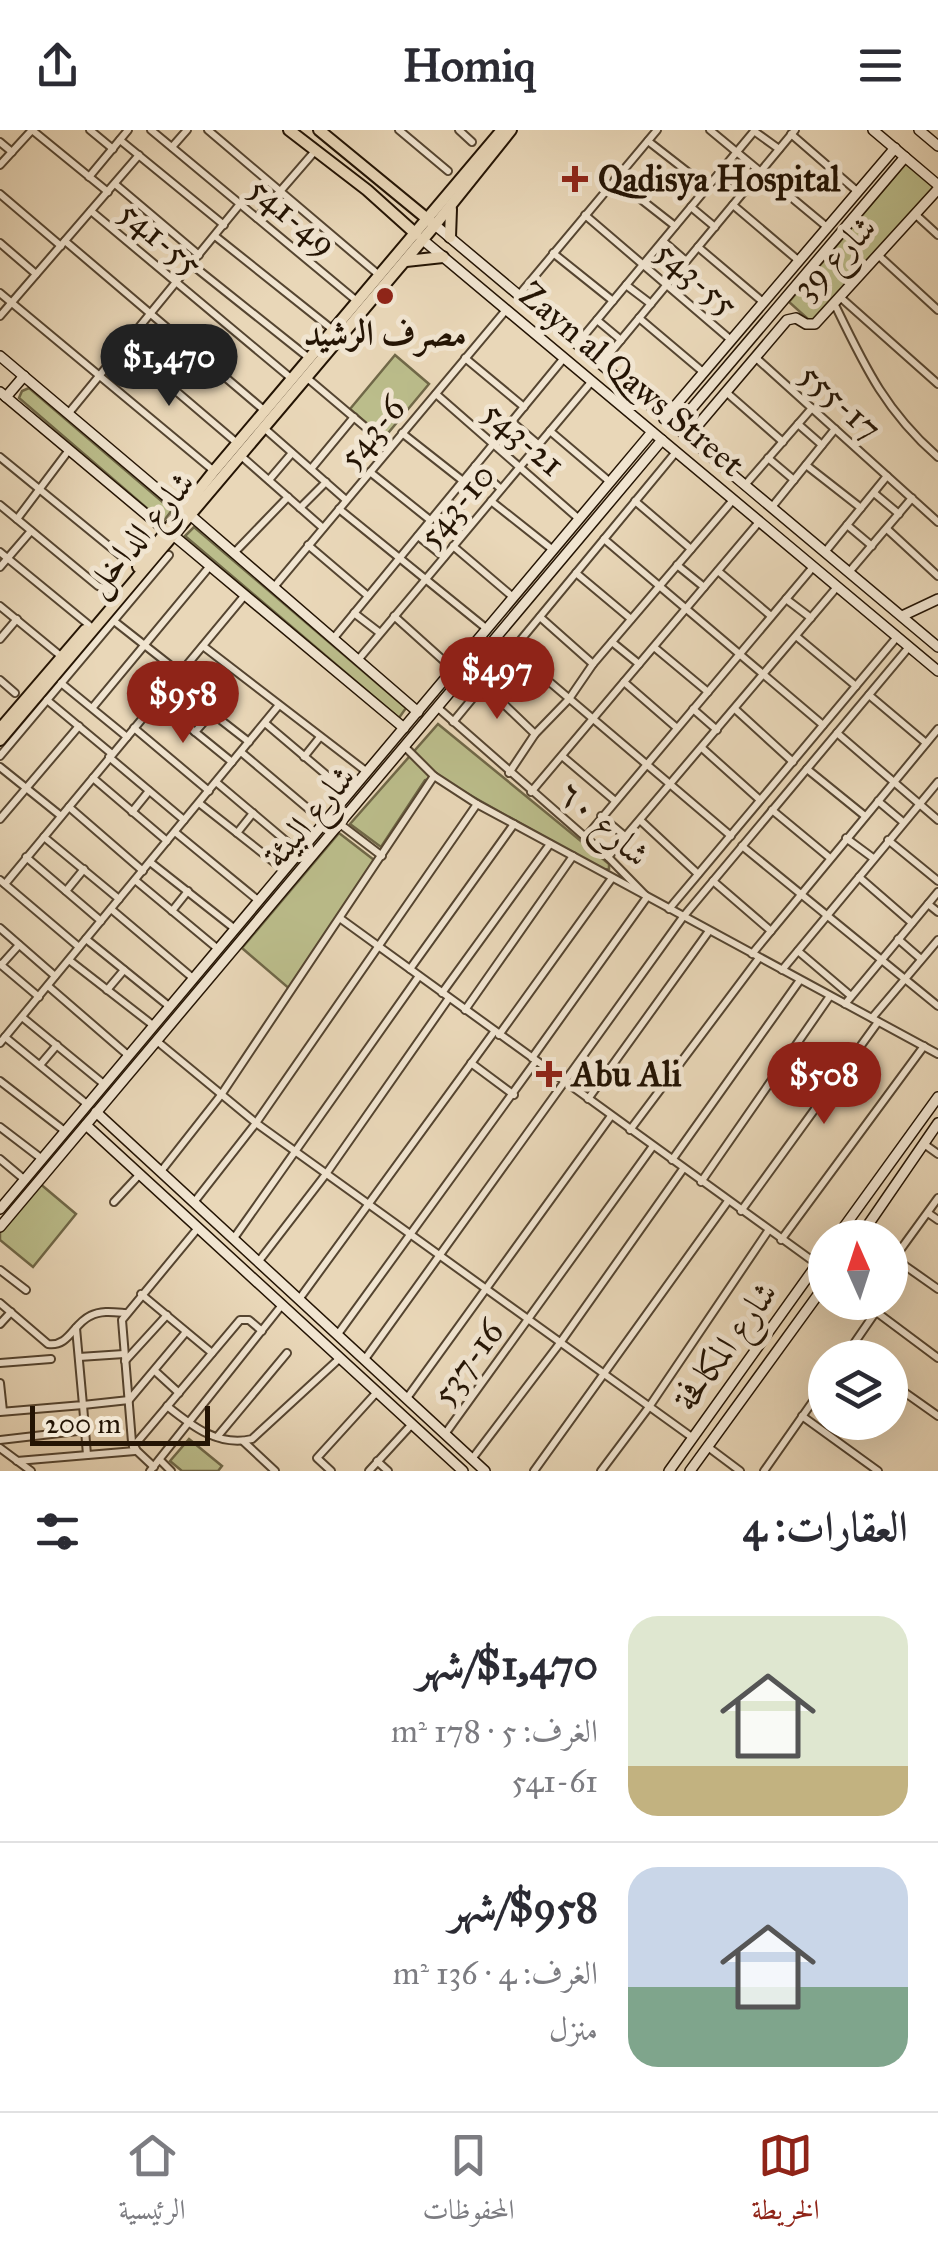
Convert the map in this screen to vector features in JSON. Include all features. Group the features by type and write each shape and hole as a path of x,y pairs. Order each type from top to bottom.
{"main road":[{"name":"Zayn al Qaws Street","path":"289,130 418,236"},
{"name":"Zayn al Qaws Street","path":"319,130 430,222"},
{"name":"شارع الداخل","path":"186,512 214,471 263,427 502,130"},
{"name":"شارع الداخل","path":"448,200 512,130"},
{"path":"412,207 448,200 450,237"},
{"path":"398,218 403,255 443,257"},
{"name":"شارع الداخل","path":"0,740 122,598 265,410 380,275 403,255"},
{"name":"شارع الداخل","path":"0,729 89,625 122,598"}],"street":[{"path":"0,165 32,130 108,192"},
{"path":"90,130 112,149"},
{"path":"90,177 128,130"},
{"name":"541-49","path":"151,130 358,302"},
{"path":"172,147 188,130"},
{"path":"208,130 380,275"},
{"path":"399,130 448,171"},
{"path":"459,130 472,142"},
{"path":"506,310 657,130"},
{"path":"710,130 827,227"},
{"path":"577,344 754,130 778,150"},
{"path":"873,130 938,187"},
{"path":"919,130 938,146"},
{"path":"601,364 793,132 858,192"},
{"path":"120,140 224,224"},
{"path":"648,140 707,187"},
{"path":"0,142 12,152"},
{"path":"664,419 895,148"},
{"path":"257,218 316,151"},
{"path":"0,316 139,156"},
{"path":"675,428 905,157"},
{"path":"720,171 744,190"},
{"path":"615,179 675,226"},
{"path":"115,184 199,254"},
{"name":"شارع 39","path":"687,438 791,318 815,324 938,187"},
{"path":"1,196 265,410"},
{"path":"68,414 240,204"},
{"path":"732,205 798,261"},
{"path":"691,206 715,226"},
{"name":"541-55","path":"90,212 292,379"},
{"path":"915,214 938,235"},
{"name":"543-55","path":"585,215 731,340"},
{"name":"Zayn al Qaws Street","path":"430,222 938,647"},
{"path":"214,236 333,330"},
{"name":"Zayn al Qaws Street","path":"418,236 938,671"},
{"path":"663,241 686,261"},
{"path":"0,243 36,274"},
{"path":"698,247 763,302"},
{"path":"553,253 612,301"},
{"path":"878,255 938,310"},
{"path":"191,264 309,358"},
{"path":"626,284 651,304"},
{"path":"0,293 214,471"},
{"path":"837,300 938,384"},
{"path":"837,300 887,404 908,431 938,457"},
{"path":"778,307 791,318"},
{"name":"543-6","path":"274,587 506,310"},
{"path":"639,318 703,372"},
{"path":"597,320 621,340"},
{"path":"124,346 323,528"},
{"path":"0,356 418,712"},
{"name":"555-17","path":"756,357 938,522"},
{"path":"465,358 524,407"},
{"path":"333,638 564,358"},
{"path":"24,376 3,395 404,728"},
{"path":"305,376 390,448"},
{"name":"543-10","path":"358,660 592,381"},
{"path":"620,405 632,391"},
{"path":"726,392 783,442"},
{"name":"543-21","path":"436,394 579,520"},
{"path":"744,486 812,408"},
{"path":"311,469 354,418"},
{"path":"512,422 538,445"},
{"path":"798,424 822,446"},
{"path":"263,427 346,500"},
{"path":"772,508 835,429"},
{"path":"550,432 610,482"},
{"name":"شارع البيئة","path":"0,1228 86,1125 105,1085 652,432"},
{"path":"402,433 463,481"},
{"name":"شارع البيئة","path":"0,1209 66,1132 158,1042 662,440"},
{"path":"17,519 69,450"},
{"path":"269,480 292,452"},
{"path":"453,722 676,452"},
{"path":"0,457 126,560"},
{"path":"768,458 794,480"},
{"path":"475,466 501,489"},
{"path":"806,466 861,508"},
{"path":"370,472 430,520"},
{"path":"825,552 887,476"},
{"path":"300,508 326,482"},
{"path":"874,492 899,514"},
{"path":"234,553 288,497"},
{"path":"850,571 912,498"},
{"path":"510,773 534,734 570,699 593,664 734,499"},
{"path":"447,501 472,524"},
{"path":"491,501 553,550"},
{"path":"635,501 691,549"},
{"path":"0,504 98,586 122,598"},
{"path":"339,509 487,629"},
{"path":"532,792 759,522"},
{"path":"778,538 786,535 789,523"},
{"path":"847,525 872,546"},
{"path":"886,528 938,576"},
{"path":"0,567 4,555 31,530"},
{"path":"418,536 444,557"},
{"path":"792,550 799,539 806,537"},
{"path":"604,539 824,725"},
{"path":"308,545 368,596"},
{"path":"454,546 514,598"},
{"path":"4,555 89,625"},
{"path":"0,756 114,620 122,598 168,555"},
{"path":"93,707 210,566"},
{"path":"677,566 704,587"},
{"path":"585,838 813,567"},
{"path":"718,570 772,616"},
{"path":"576,573 631,619"},
{"path":"608,857 837,587"},
{"path":"80,947 2,882 245,595"},
{"path":"786,598 811,618"},
{"path":"902,616 938,601"},
{"path":"920,632 919,616 938,601"},
{"path":"0,606 62,657"},
{"path":"354,613 380,633"},
{"path":"394,616 454,669"},
{"path":"540,617 593,664"},
{"path":"0,638 16,619"},
{"path":"114,620 180,673"},
{"path":"796,636 856,686"},
{"path":"669,909 897,637"},
{"path":"612,642 640,664"},
{"path":"202,646 367,772"},
{"path":"472,646 482,655"},
{"path":"654,646 708,692"},
{"path":"365,1359 683,917 909,647"},
{"path":"512,650 730,836"},
{"path":"0,680 15,693"},
{"path":"172,682 249,742"},
{"path":"624,682 677,728"},
{"path":"61,683 127,737"},
{"path":"484,685 534,734"},
{"path":"868,695 926,743"},
{"path":"47,700 184,820"},
{"path":"156,701 232,762"},
{"path":"280,705 2,1040 92,1108 162,1170 486,1471"},
{"name":"شارع ٦٠","path":"437,708 608,857 647,897"},
{"path":"735,709 793,762"},
{"path":"693,710 718,730"},
{"path":"196,732 212,713"},
{"path":"264,723 349,794"},
{"path":"0,819 78,726"},
{"path":"134,728 209,791"},
{"path":"630,1130 771,932 938,728"},
{"path":"837,733 938,820"},
{"path":"304,757 320,737"},
{"path":"404,746 434,776 478,804 938,1054"},
{"path":"702,748 760,800"},
{"path":"241,752 324,823"},
{"path":"562,756 614,800"},
{"path":"0,767 61,816"},
{"path":"807,769 865,816"},
{"path":"162,1170 221,1095 434,776"},
{"path":"781,776 793,785"},
{"path":"92,778 167,841"},
{"path":"216,782 300,852"},
{"path":"782,970 938,782"},
{"path":"132,812 150,791"},
{"path":"878,801 903,822"},
{"path":"199,803 284,871"},
{"path":"195,1201 256,1123 478,804"},
{"path":"69,807 143,870"},
{"path":"772,810 830,858"},
{"path":"238,833 253,813"},
{"path":"601,816 626,836"},
{"path":"640,820 698,874"},
{"path":"338,823 382,856"},
{"path":"410,969 514,824"},
{"path":"175,832 259,900"},
{"path":"44,836 120,898"},
{"path":"846,838 873,858"},
{"path":"888,840 938,881"},
{"path":"259,1260 326,1174 550,844"},
{"path":"742,846 938,1006"},
{"path":"465,1010 573,856"},
{"path":"26,857 101,920"},
{"path":"150,862 188,892 250,931"},
{"path":"66,891 84,870"},
{"path":"859,877 912,924"},
{"path":"300,1298 612,878"},
{"path":"135,880 218,950"},
{"path":"712,881 771,932"},
{"path":"172,911 188,892"},
{"path":"845,1004 938,892"},
{"path":"338,1334 514,1095 647,897"},
{"path":"928,904 938,912"},
{"path":"110,910 194,978"},
{"path":"341,919 808,1258"},
{"path":"0,928 56,976"},
{"path":"588,1099 709,932"},
{"path":"86,939 170,1006"},
{"path":"898,940 921,959"},
{"path":"19,944 1,964 38,997"},
{"path":"741,1211 903,978 937,944"},
{"path":"798,950 851,996"},
{"path":"69,960 154,1026"},
{"path":"108,990 124,970"},
{"path":"234,1238 419,976"},
{"path":"672,1160 800,980"},
{"path":"48,986 130,1056"},
{"path":"701,1182 830,996"},
{"path":"22,1016 105,1085"},
{"path":"158,1042 256,1123 693,1438"},
{"path":"40,1066 57,1045"},
{"path":"781,1240 924,1046"},
{"path":"471,1064 514,1095"},
{"path":"0,1081 66,1132"},
{"path":"852,1220 938,1096"},
{"path":"407,1398 611,1116"},
{"path":"871,1220 938,1123"},
{"path":"86,1125 463,1471"},
{"path":"0,1126 42,1160"},
{"path":"924,1144 938,1154"},
{"name":"537-16","path":"446,1434 652,1146"},
{"path":"0,1159 25,1180"},
{"path":"472,1458 560,1343 683,1168"},
{"path":"114,1202 140,1174"},
{"path":"908,1240 938,1198"},
{"path":"534,1471 728,1202"},
{"path":"928,1213 938,1220"},
{"path":"171,1471 155,1466 135,1449 121,1326 125,1313 198,1228"},
{"path":"600,1471 768,1231"},
{"path":"0,1270 26,1290"},
{"path":"908,1271 938,1289"},
{"name":"شارع المكافحة","path":"669,1471 808,1277"},
{"path":"142,1294 212,1354"},
{"path":"0,1303 51,1345 61,1343 88,1316 125,1313"},
{"path":"155,1466 282,1305"},
{"name":"شارع المكافحة","path":"690,1471 808,1309"},
{"path":"0,1324 11,1312"},
{"path":"78,1357 124,1358 166,1315"},
{"path":"17,1461 135,1449 240,1320 249,1320 262,1331"},
{"path":"886,1320 938,1358"},
{"path":"76,1328 87,1455"},
{"path":"0,1383 1,1412 128,1400 186,1332"},
{"path":"216,1438 287,1353"},
{"path":"0,1363 51,1358"},
{"path":"167,1406 199,1432 243,1442 257,1436 340,1358"},
{"path":"154,1371 179,1393"},
{"path":"331,1471 317,1458 377,1392"},
{"path":"908,1395 938,1416"},
{"path":"764,1471 808,1408"},
{"path":"802,1416 878,1471"},
{"path":"369,1471 412,1424"},
{"path":"0,1440 86,1430"},
{"path":"243,1442 275,1471"},
{"path":"446,1455 456,1443"},
{"path":"708,1447 740,1471"},
{"path":"0,1448 31,1471"},
{"path":"377,1461 388,1471"}],"green space":[{"path":"906,163 935,186 815,319 809,320 789,302"},
{"path":"395,355 429,384 384,438 350,409"},
{"path":"29,388 172,510 163,522 19,398"},
{"path":"194,527 406,708 399,718 185,536"},
{"path":"438,724 609,864 609,869 603,870 438,777 425,780 381,847 350,824"},
{"path":"339,833 378,863 292,991 242,948"},
{"path":"38,1182 76,1214 33,1267 0,1240 0,1227"},
{"path":"189,1439 222,1466 218,1471 182,1471 170,1461"}],"place":[{"name":"Qadisya Hospital","path":"575,179"},
{"name":"مصرف الرشيد","path":"385,296"},
{"name":"Abu Ali","path":"549,1074"}]}
